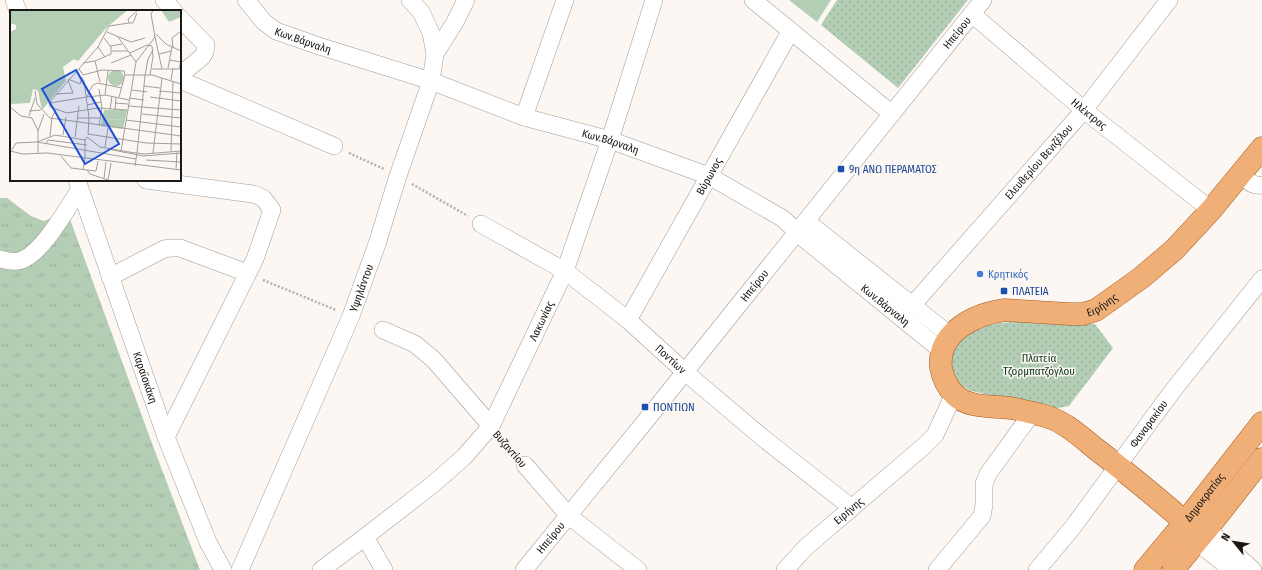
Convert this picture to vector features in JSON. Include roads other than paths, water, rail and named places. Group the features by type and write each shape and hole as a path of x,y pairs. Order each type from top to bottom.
{"main road":[{"name":"Ειρήνης","path":"946,343 968,322 996,311 1020,310 1083,314 1096,310 1129,287 1174,250 1211,210 1262,148"},
{"path":"946,343 940,360 942,371 945,381 954,394 960,399 967,402 1047,416 1077,434 1185,522"},
{"name":"Δημοκρατίας","path":"1145,570 1185,522 1262,423"},
{"name":"Δημοκρατίας","path":"1173,570 1262,459"}],"street":[{"path":"14,0 18,10"},
{"path":"164,0 173,10"},
{"name":"Κων.Βάρναλη","path":"247,0 264,22 276,31 431,81 524,117 610,140 709,176 782,218 792,227 801,227 946,343"},
{"name":"Υψηλάντου","path":"240,570 351,316 377,244 398,176 431,81 435,54 431,33 421,12 410,0"},
{"path":"435,54 455,22 466,0"},
{"path":"524,117 565,0"},
{"name":"Λακωνίας","path":"321,570 432,485 464,457 491,426 565,271 610,140 654,0"},
{"path":"752,0 892,114"},
{"name":"Ηπείρου","path":"524,570 685,372 983,0"},
{"name":"Ελευθερίου Βενιζέλου","path":"907,311 1084,110 1169,0"},
{"name":"Ηλέκτρας","path":"972,14 1084,110 1211,210"},
{"path":"181,19 206,45 205,52 202,57 181,74"},
{"name":"Βύρωνος","path":"628,320 790,32"},
{"path":"181,80 334,146"},
{"path":"1240,175 1252,184 1259,186 1262,185"},
{"path":"154,181 253,194 263,198 272,210 255,259 166,437"},
{"path":"0,259 9,261 24,260 35,251 47,238 78,184"},
{"name":"Καραϊσκάκη","path":"78,184 166,437 208,542 224,570"},
{"name":"Ποντίων","path":"481,224 565,271 628,320 685,372 763,438 852,508"},
{"path":"110,277 164,249 171,248 180,248 247,273"},
{"name":"Φαναρακίου","path":"1037,570 1073,527 1171,393 1262,279"},
{"name":"Βυζαντίου","path":"383,330 415,344 434,360 491,426"},
{"name":"Ειρήνης","path":"785,570 806,547 935,435 954,394"},
{"path":"938,570 982,516 984,504 984,484 988,474 1032,413"},
{"name":"Βυζαντίου","path":"525,465 569,516 638,570"},
{"path":"1185,522 1253,570"},
{"path":"1202,535 1232,570"},
{"path":"365,537 384,570"}],"place":[{"name":"9η ΑΝΩ ΠΕΡΑΜΑΤΟΣ","path":"841,169"},
{"name":"Κρητικός","path":"980,274"},
{"name":"ΠΛΑΤΕΙΑ","path":"1004,291"},
{"name":"ΠΟΝΤΙΩΝ","path":"645,407"}],"park label":[{"name":"Πλατεία Τζορμπατζόγλου","path":"1039,364"}]}
